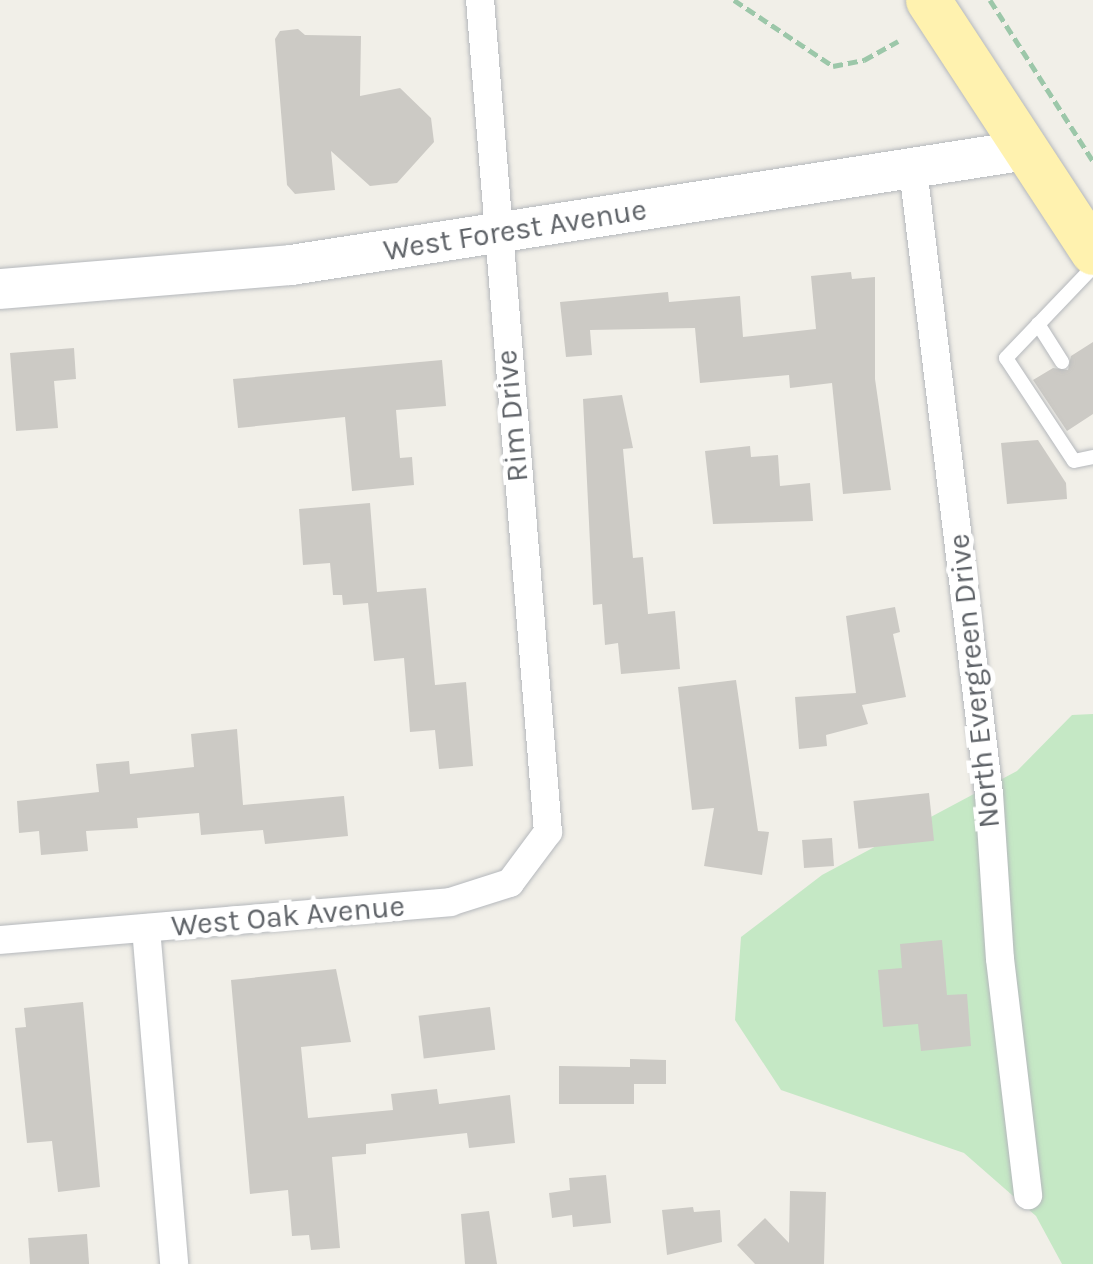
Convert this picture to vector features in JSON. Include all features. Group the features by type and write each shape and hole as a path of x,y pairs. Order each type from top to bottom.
{"main road":[{"path":"928,0 1093,252"},
{"name":"West Forest Avenue","path":"0,290 290,265 1027,150"}],"street":[{"name":"Rim Drive","path":"480,0 496,234 548,832"},
{"name":"North Evergreen Drive","path":"914,169 989,794 1000,960 1028,1195"},
{"name":"West Oak Avenue","path":"0,940 450,902 510,884 548,832"},
{"path":"146,928 174,1264"}],"lane":[{"path":"1093,267 1006,358 1074,461 1093,457"},
{"path":"1038,324 1062,362"}],"path":[{"path":"734,0 833,66 864,60 898,41"},
{"path":"990,0 1093,161"}],"green space":[{"path":"1093,714 1093,1264 1062,1264 1036,1216 964,1153 781,1090 735,1020 741,937 822,875 1017,771 1072,715"}],"building":[{"path":"298,29 305,35 361,36 360,96 400,88 431,118 434,142 397,183 370,186 331,151 335,190 295,194 287,185 275,39 280,31"},
{"path":"851,272 852,279 875,277 875,379 891,490 843,494 832,383 790,388 789,375 700,383 695,328 590,330 592,355 566,357 560,302 668,292 669,302 740,296 743,337 816,329 811,276"},
{"path":"1093,342 1093,414 1067,431 1033,380 1053,368 1068,370 1071,356"},
{"path":"74,348 76,379 54,381 58,428 16,431 10,353"},
{"path":"442,360 446,406 396,410 400,458 412,457 414,485 352,491 345,417 238,428 233,379"},
{"path":"622,395 633,448 623,449 633,558 643,557 648,614 675,611 680,669 621,674 618,643 605,645 602,604 593,605 583,399"},
{"path":"1038,440 1066,483 1067,499 1007,504 1001,443"},
{"path":"750,446 751,457 778,455 780,486 810,483 813,521 713,524 705,451"},
{"path":"370,503 377,592 426,588 435,685 466,682 473,766 439,769 435,730 410,732 404,658 374,661 368,603 343,605 342,595 333,595 330,563 303,565 299,509"},
{"path":"895,607 900,632 893,634 906,697 862,705 868,724 826,735 827,746 799,749 795,697 856,693 846,616"},
{"path":"736,680 758,831 769,832 762,875 704,866 714,808 692,810 678,687"},
{"path":"237,729 243,805 344,796 348,836 265,844 263,830 201,835 199,813 137,818 138,828 86,831 88,851 41,855 39,831 19,833 17,801 99,792 96,764 129,761 130,774 194,767 191,734"},
{"path":"929,793 934,841 858,849 853,801"},
{"path":"832,838 834,866 804,868 802,840"},
{"path":"942,940 947,995 967,994 971,1046 921,1051 918,1024 883,1027 878,970 902,968 900,944"},
{"path":"336,969 351,1042 301,1047 308,1118 393,1110 391,1094 437,1089 439,1104 510,1095 515,1143 469,1148 467,1133 366,1144 366,1154 332,1157 340,1248 311,1250 309,1235 292,1236 288,1190 250,1194 231,980"},
{"path":"83,1002 100,1187 58,1192 52,1141 27,1143 15,1028 26,1027 24,1008"},
{"path":"490,1007 495,1050 424,1058 419,1016"},
{"path":"630,1059 666,1060 666,1084 634,1084 634,1104 559,1104 559,1066 630,1067"},
{"path":"606,1175 611,1223 573,1227 572,1215 552,1218 549,1193 570,1190 569,1178"},
{"path":"790,1191 826,1192 824,1264 755,1264 737,1245 765,1218 789,1243"},
{"path":"693,1207 694,1212 720,1210 722,1242 667,1255 662,1210"},
{"path":"489,1211 497,1264 465,1264 461,1214"},
{"path":"87,1234 89,1264 30,1264 28,1238"}]}
